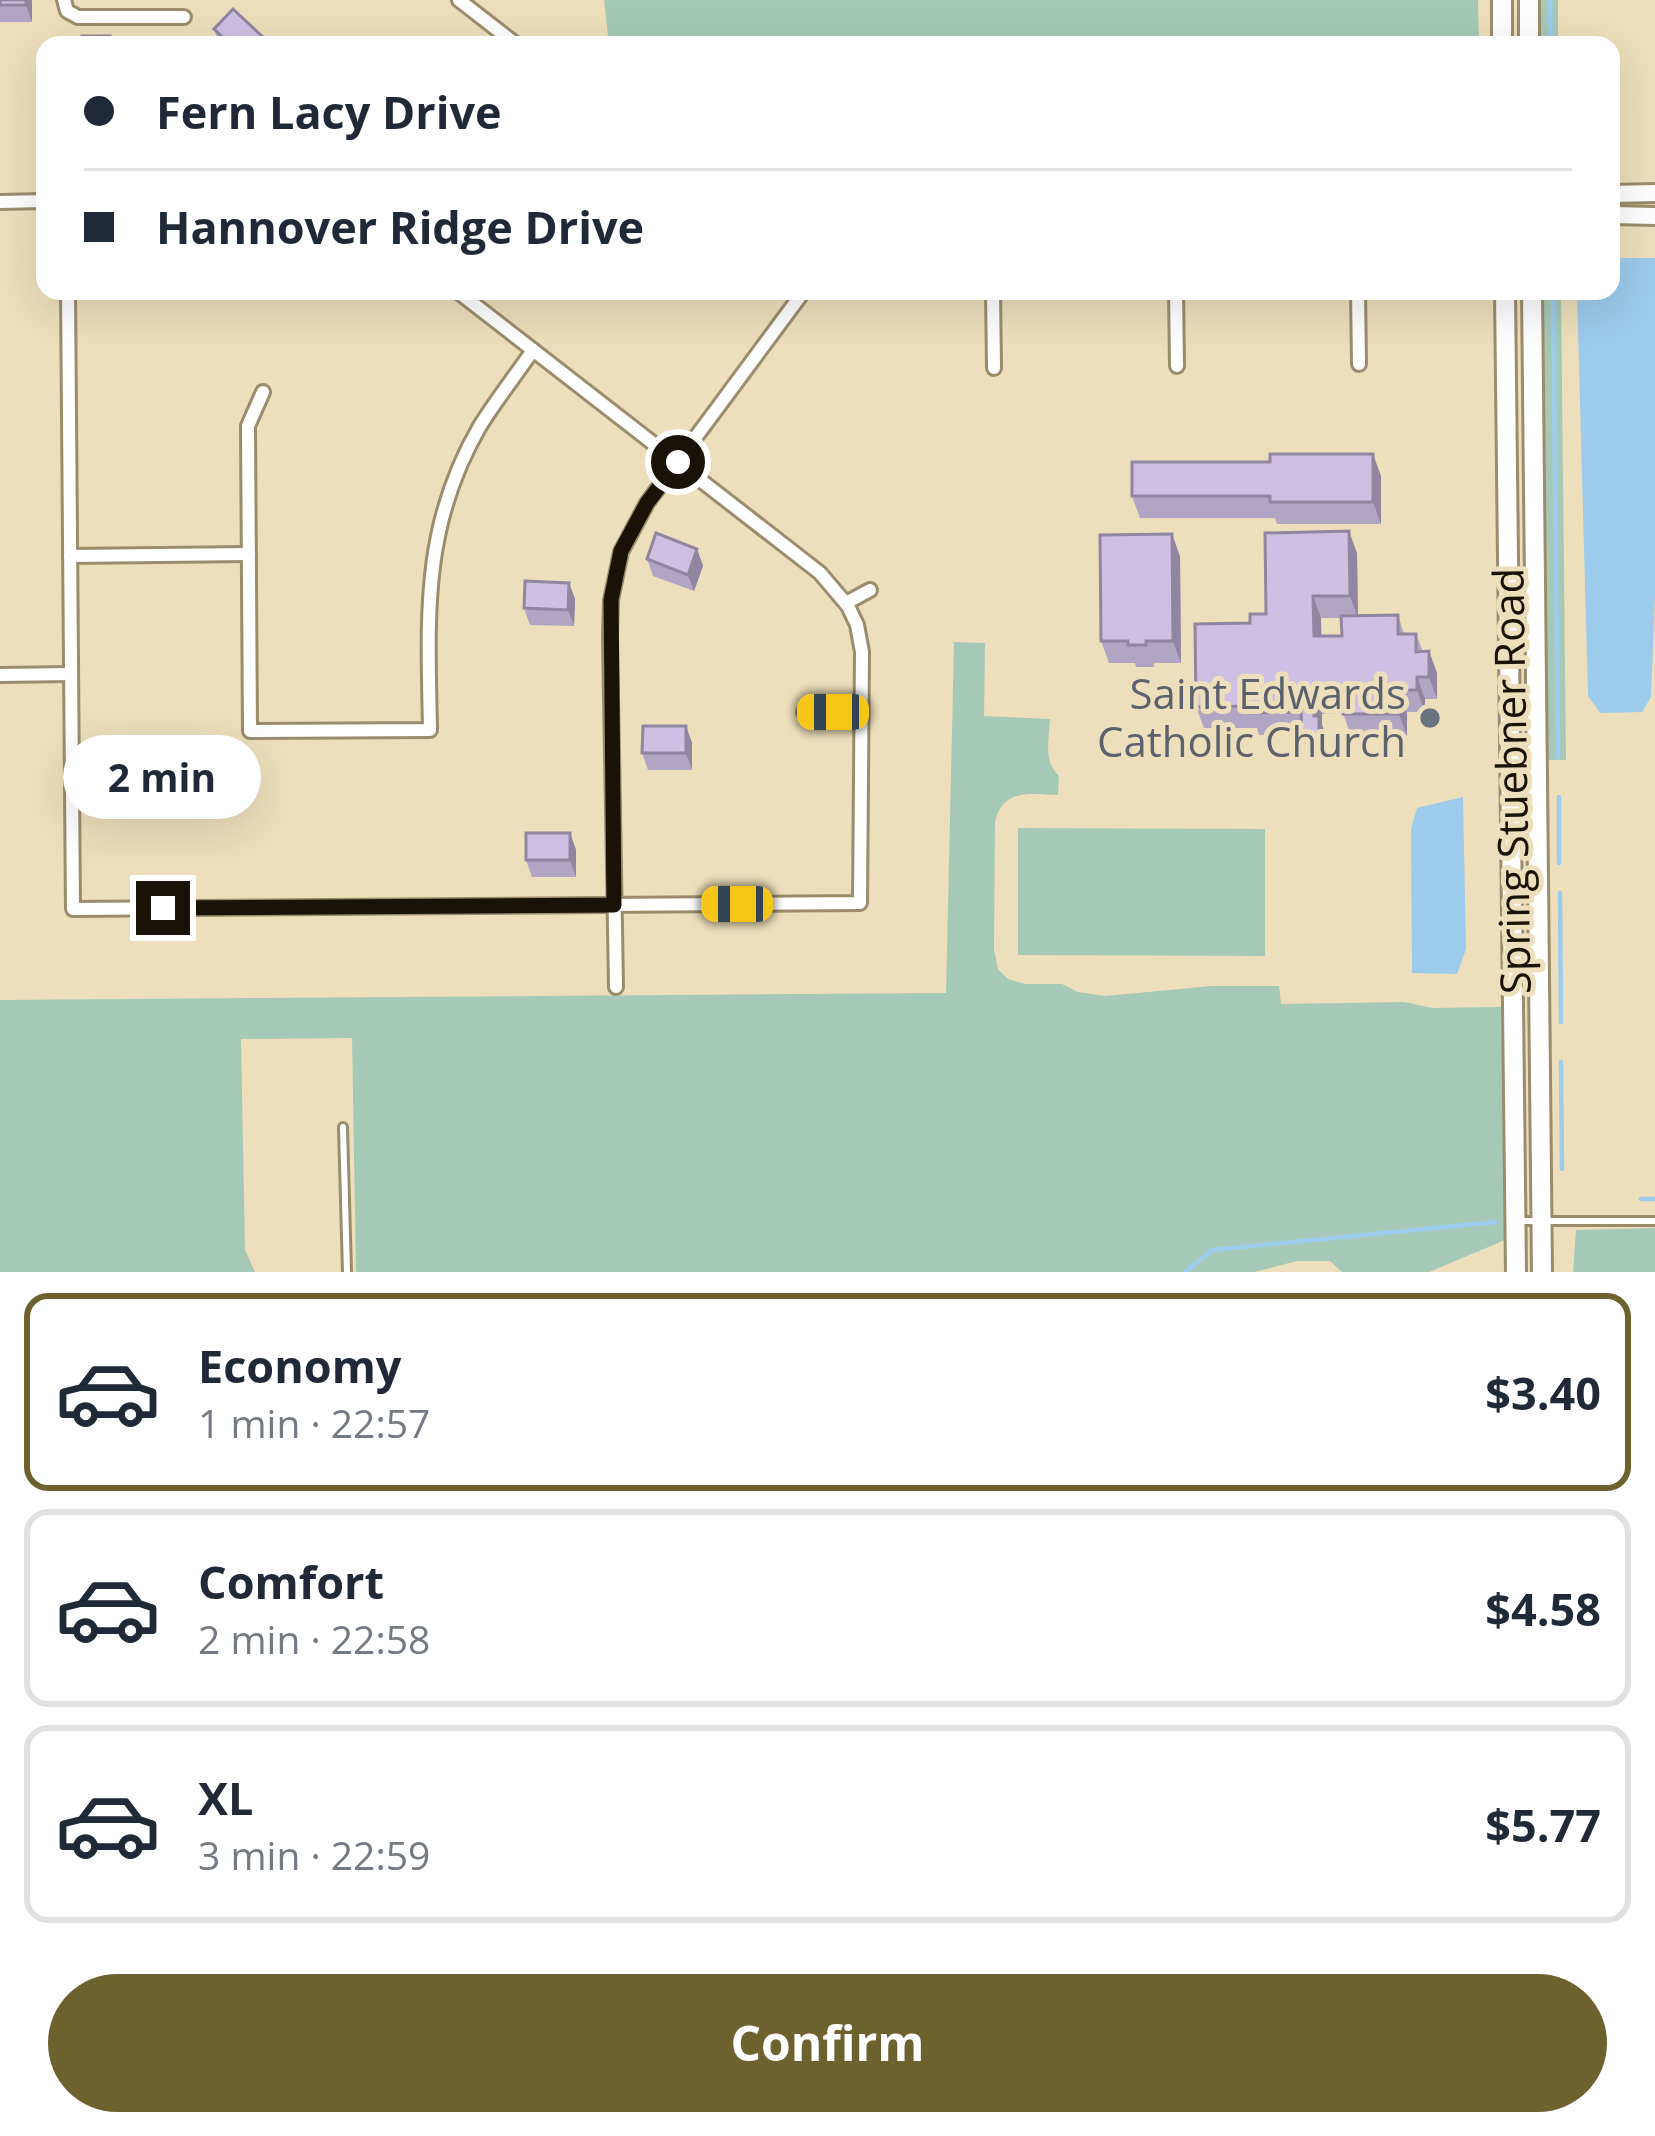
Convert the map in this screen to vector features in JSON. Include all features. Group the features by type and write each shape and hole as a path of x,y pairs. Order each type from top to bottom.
{"main road":[{"path":"1502,0 1502,36"},
{"path":"1529,0 1529,36"},
{"name":"Spring Stuebner Road","path":"1505,300 1516,1272"},
{"name":"Spring Stuebner Road","path":"1532,300 1542,1272"},
{"path":"1508,442 1534,442"},
{"path":"1511,771 1537,771"},
{"path":"1514,999 1540,999"}],"street":[{"path":"64,0 67,11 78,17 184,17"},
{"path":"100,0 100,18"},
{"path":"459,0 505,36"},
{"path":"1620,194 1655,193"},
{"path":"0,202 36,201"},
{"path":"1620,215 1655,216"},
{"path":"68,300 73,909 860,903 862,652 857,625 846,604 820,572 469,300"},
{"path":"616,987 611,600 621,551 647,503 797,300"},
{"path":"993,300 994,368"},
{"path":"1176,300 1177,366"},
{"path":"1358,300 1359,364"},
{"path":"263,392 248,426 250,731 430,730 429,600 439,528 453,482 482,423 533,350"},
{"path":"70,556 249,554"},
{"path":"846,604 870,590"},
{"path":"0,675 71,674"},
{"path":"804,712 861,713"}],"lane":[{"path":"343,1127 347,1272"},
{"path":"1516,1221 1655,1221"}],"green space":[{"path":"604,0 1478,0 1479,36 608,36"},
{"path":"1538,0 1558,0 1558,36 1538,36"},
{"path":"1541,300 1561,300 1566,760 1547,760"},
{"path":"954,642 985,643 984,716 1050,719 1049,757 1059,776 1058,795 1011,798 995,822 994,950 998,969 1008,979 1025,984 1062,984 1105,996 1212,986 1279,986 1281,1004 1404,1002 1433,1008 1501,1007 1510,1238 1429,1272 1342,1272 1330,1261 1297,1261 1255,1272 356,1272 352,1038 241,1039 245,1250 255,1272 0,1272 0,1000 946,993"},
{"path":"1018,828 1265,829 1265,956 1018,955"},
{"path":"1655,1228 1655,1272 1573,1272 1576,1230"}],"water":[{"path":"1620,258 1655,258 1651,697 1642,712 1600,713 1588,696 1577,300 1620,300"},
{"path":"1463,797 1466,949 1457,974 1412,973 1411,829 1417,808"}],"building":[{"path":"0,0 26,0 26,5 0,5"},
{"path":"233,9 262,36 221,36 214,29"},
{"path":"1270,454 1373,454 1373,502 1132,496 1132,462 1270,462"},
{"path":"1349,531 1350,596 1313,596 1314,636 1342,636 1341,616 1398,615 1398,634 1416,634 1416,652 1429,651 1429,677 1417,677 1417,690 1399,690 1399,714 1343,714 1343,691 1314,692 1319,734 1302,735 1301,712 1251,713 1251,706 1196,707 1195,624 1250,623 1250,614 1266,614 1265,533"},
{"path":"656,533 697,549 688,575 647,559"},
{"path":"1172,534 1173,641 1128,645 1128,641 1101,641 1100,535"},
{"path":"525,581 569,583 568,610 524,608"},
{"path":"643,726 686,726 686,753 642,753"},
{"path":"526,833 570,833 570,860 526,860"}],"waterway":[{"path":"1550,0 1551,36"},
{"path":"1553,300 1558,757"},
{"path":"1559,797 1559,863"},
{"path":"1560,893 1561,1022"},
{"path":"1561,1062 1562,1169"},
{"path":"1641,1199 1655,1199"},
{"path":"1185,1272 1212,1250 1495,1222"}],"place":[{"name":"Saint Edwards Catholic Church","path":"1430,718"}],"route":[{"path":"163,908 614,905 611,600 621,551 647,503 678,462"}]}
